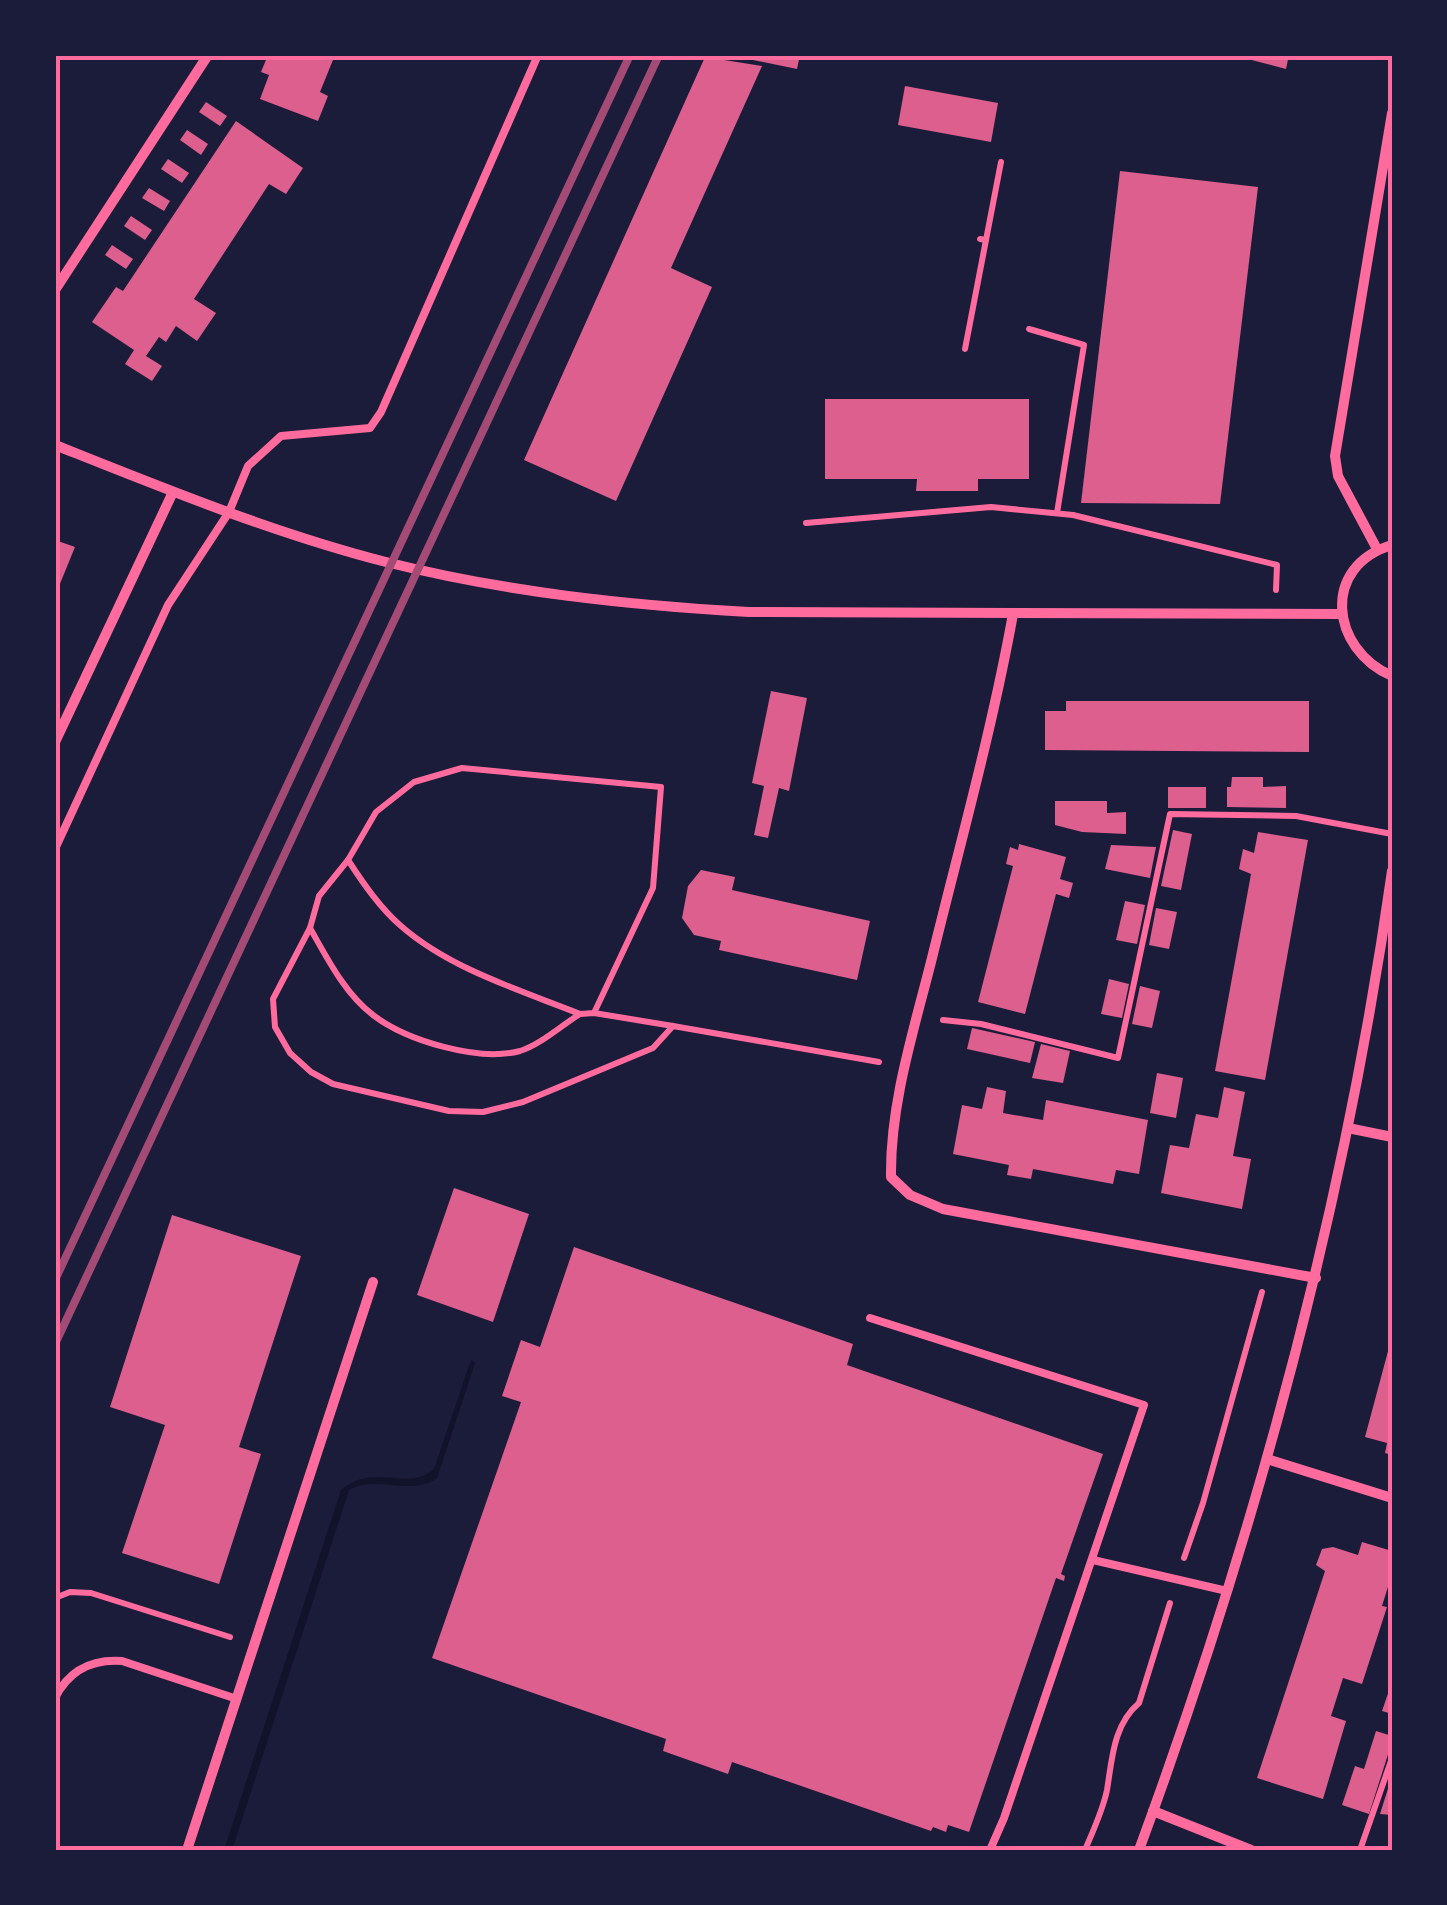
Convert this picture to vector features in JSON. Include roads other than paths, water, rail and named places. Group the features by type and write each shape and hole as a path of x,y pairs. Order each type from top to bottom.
{"street":[{"path":"55,290 208,55"},
{"path":"1377,549 1338,476 1335,456 1392,113"},
{"path":"55,444 172,492 373,559 540,594 749,612 1342,614"},
{"path":"55,742 172,492"},
{"path":"1392,545 1377,549 1353,571 1344,590 1342,614 1344,632 1356,652 1372,668 1392,676"},
{"path":"1014,614 1000,686 905,1067 890,1142 891,1177 910,1195 943,1209 1316,1278"},
{"path":"1139,1850 1228,1591 1316,1278 1348,1128 1392,871"},
{"path":"1348,1128 1392,1137"},
{"path":"187,1850 374,1282"},
{"path":"1268,1459 1392,1498"},
{"path":"1153,1811 1251,1850"}],"lane":[{"path":"55,849 168,604 229,512 248,466 281,436 370,428 381,412 538,55"},
{"path":"870,1318 1144,1405 990,1850"},
{"path":"1093,1560 1228,1591"},
{"path":"55,1698 76,1671 106,1660 138,1666 237,1699"}],"railway":[{"path":"55,1280 630,55"},
{"path":"55,1344 659,55"}]}
